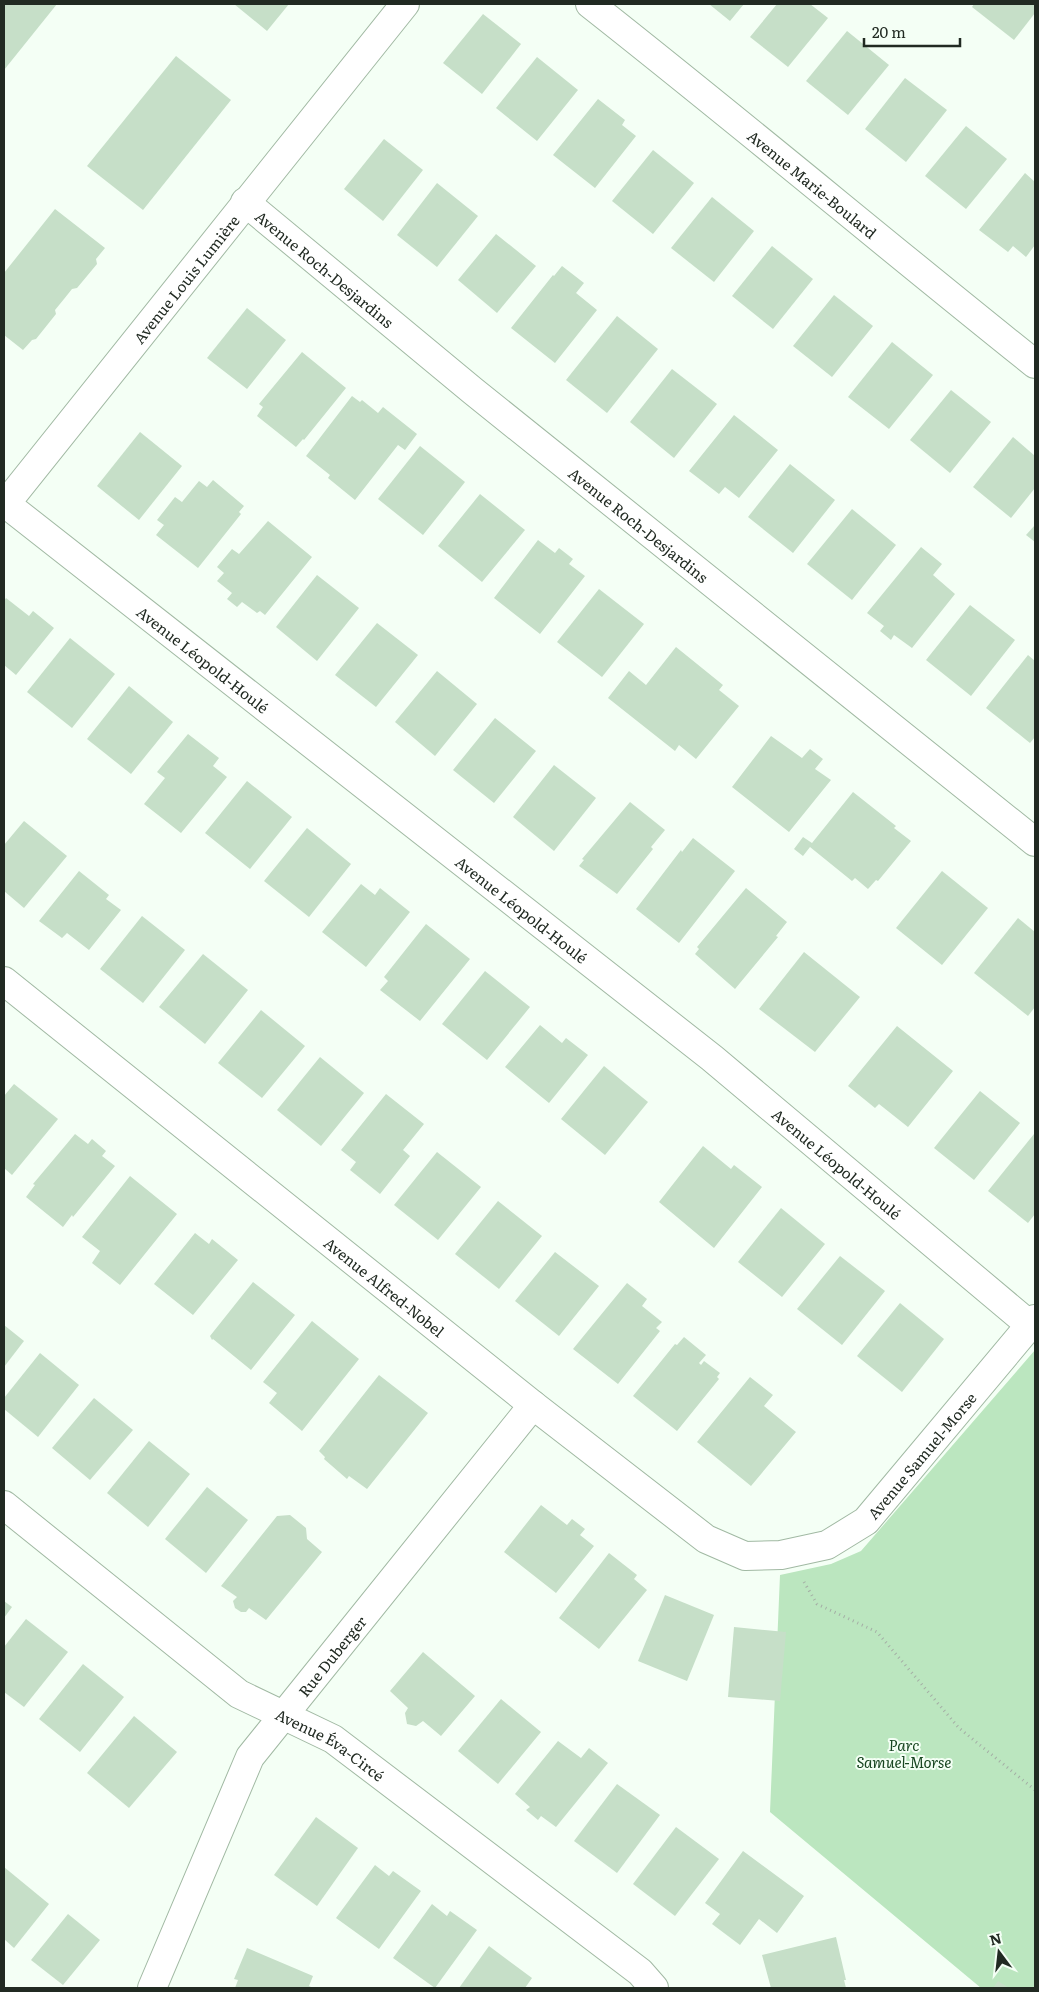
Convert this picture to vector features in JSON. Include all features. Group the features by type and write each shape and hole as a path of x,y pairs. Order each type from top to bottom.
{"street":[{"name":"Avenue Louis Lumière","path":"5,505 405,4"},
{"name":"Avenue Marie-Boulard","path":"590,4 692,84 894,252 1035,364"},
{"name":"Avenue Roch-Desjardins","path":"246,202 481,397 1035,842"},
{"name":"Avenue Léopold-Houlé","path":"5,505 712,1058 1033,1322"},
{"name":"Avenue Alfred-Nobel","path":"4,981 533,1405 706,1539 746,1556 784,1554"},
{"name":"Avenue Samuel-Morse","path":"784,1554 827,1545 866,1521 1033,1322"},
{"name":"Rue Duberger","path":"152,1988 250,1757 533,1405"},
{"name":"Avenue Éva-Circé","path":"4,1505 239,1694 333,1739 640,1972 654,1988"}],"path":[{"path":"784,1554 817,1604 877,1632 959,1728 1035,1790"}],"green space":[{"name":"Parc Samuel-Morse","path":"1035,1350 1035,1988 981,1988 770,1812 780,1575 831,1564 861,1551"}],"building":[{"path":"4,4 57,4 4,70"},
{"path":"234,4 289,4 267,31"},
{"path":"709,4 744,4 730,21"},
{"path":"777,4 810,4 828,18 788,67 750,37"},
{"path":"974,4 1035,4 1035,13 1014,40 972,7"},
{"path":"483,14 521,44 482,94 443,63"},
{"path":"847,31 889,65 848,115 806,81"},
{"path":"176,56 231,100 143,210 87,166"},
{"path":"537,57 578,90 537,141 496,108"},
{"path":"905,78 947,110 906,162 865,129"},
{"path":"598,99 625,120 622,125 636,136 595,188 553,155"},
{"path":"966,126 1007,159 966,209 925,176"},
{"path":"384,139 423,170 383,221 344,189"},
{"path":"653,150 694,183 653,234 612,201"},
{"path":"1025,173 1035,182 1035,245 1026,257 1013,246 1008,252 979,230"},
{"path":"437,183 478,216 437,267 397,235"},
{"path":"712,197 754,231 714,282 671,248"},
{"path":"55,209 105,248 96,259 97,264 77,288 72,289 55,310 56,314 36,339 32,340 23,350 4,335 4,273"},
{"path":"496,234 536,266 497,313 458,280"},
{"path":"772,246 813,279 773,329 732,296"},
{"path":"562,266 584,283 576,293 597,310 555,363 511,328"},
{"path":"834,295 873,326 832,377 793,346"},
{"path":"247,308 286,340 247,389 207,358"},
{"path":"617,316 658,349 607,413 566,380"},
{"path":"892,342 933,375 889,429 848,397"},
{"path":"302,352 346,388 304,440 296,447 257,416 263,407 259,404"},
{"path":"672,369 717,404 674,458 630,422"},
{"path":"951,390 991,422 950,473 910,440"},
{"path":"352,396 360,402 362,400 378,413 383,407 417,434 405,450 398,445 355,500 328,478 330,475 306,456"},
{"path":"734,415 778,450 739,498 725,487 719,494 689,471"},
{"path":"140,432 182,466 139,520 97,486"},
{"path":"1013,437 1035,456 1035,488 1011,518 973,487"},
{"path":"420,446 465,482 423,535 378,499"},
{"path":"790,464 835,500 793,553 748,517"},
{"path":"213,480 244,506 239,512 241,514 198,568 156,535 164,525 157,520 175,497 182,502 199,481 207,487"},
{"path":"480,494 525,530 482,582 438,546"},
{"path":"852,509 896,545 852,600 807,564"},
{"path":"268,521 312,557 265,615 260,611 257,613 242,602 237,607 227,599 232,593 217,581 224,573 217,567 232,549 239,554"},
{"path":"1035,525 1035,542 1026,535"},
{"path":"538,540 555,553 559,548 573,559 569,564 585,576 540,634 494,598"},
{"path":"921,547 942,564 933,575 955,594 912,648 894,635 891,640 880,631 884,626 867,613"},
{"path":"317,575 359,608 317,661 276,627"},
{"path":"599,589 644,624 602,677 557,642"},
{"path":"6,598 29,616 33,611 54,628 16,675 4,665 4,601"},
{"path":"970,605 1015,640 971,696 926,660"},
{"path":"377,623 418,655 376,707 335,675"},
{"path":"70,638 115,674 72,728 27,692"},
{"path":"676,647 723,685 719,690 739,706 696,759 679,745 675,751 608,698 629,671 646,685"},
{"path":"1028,655 1035,661 1035,737 1030,743 986,708"},
{"path":"437,671 477,704 435,756 395,722"},
{"path":"129,686 173,722 131,774 87,739"},
{"path":"495,718 536,751 494,803 453,770"},
{"path":"188,734 219,758 213,766 227,777 181,833 144,804 165,778 157,772"},
{"path":"771,736 802,758 810,749 823,759 815,769 831,780 789,832 732,787"},
{"path":"554,765 596,798 554,851 513,817"},
{"path":"247,781 292,817 250,869 205,833"},
{"path":"853,792 896,826 894,828 911,841 878,881 876,880 868,889 855,878 852,881 810,847 803,856 794,849 803,837 812,843"},
{"path":"630,802 665,830 651,847 653,849 617,894 579,866 584,860 582,859"},
{"path":"24,821 67,856 24,908 4,891 4,845"},
{"path":"307,828 351,864 309,917 264,881"},
{"path":"693,838 735,871 679,943 636,909 681,850 682,852"},
{"path":"79,871 109,895 106,899 121,910 89,950 67,933 62,938 39,921"},
{"path":"942,871 988,908 942,965 896,928"},
{"path":"361,884 375,895 380,888 410,912 366,967 322,932"},
{"path":"746,888 787,922 776,936 778,937 735,989 695,954 699,949 697,947"},
{"path":"142,916 185,950 143,1003 100,969"},
{"path":"1018,918 1035,932 1035,1007 1028,1016 974,973"},
{"path":"426,924 470,959 420,1021 380,990 388,981 384,977"},
{"path":"804,952 860,997 815,1052 759,1009"},
{"path":"203,954 248,990 205,1044 159,1007"},
{"path":"485,971 530,1007 487,1060 442,1024"},
{"path":"261,1010 305,1046 262,1098 218,1063"},
{"path":"540,1025 562,1043 566,1038 588,1055 549,1103 505,1067"},
{"path":"897,1026 953,1071 908,1127 879,1104 875,1108 848,1086"},
{"path":"320,1057 364,1093 321,1146 277,1110"},
{"path":"604,1066 648,1102 605,1155 561,1119"},
{"path":"14,1084 58,1119 12,1175 4,1168 4,1096"},
{"path":"980,1091 1020,1123 974,1180 934,1148"},
{"path":"386,1094 424,1124 403,1150 410,1156 380,1194 350,1170 356,1162 341,1150"},
{"path":"75,1134 88,1144 92,1139 106,1151 102,1156 115,1166 63,1227 26,1197 35,1185 33,1184"},
{"path":"1034,1134 1035,1214 1028,1223 988,1191"},
{"path":"703,1146 731,1169 734,1165 762,1187 714,1248 659,1202"},
{"path":"437,1152 481,1187 438,1240 394,1205"},
{"path":"130,1176 177,1214 120,1285 92,1263 100,1251 82,1237"},
{"path":"498,1201 542,1236 499,1289 455,1254"},
{"path":"781,1208 825,1244 782,1297 738,1262"},
{"path":"195,1233 209,1244 212,1239 238,1260 193,1315 154,1284"},
{"path":"555,1252 599,1286 559,1336 515,1301"},
{"path":"840,1256 885,1291 842,1345 797,1309"},
{"path":"253,1282 295,1315 251,1370 212,1340 210,1336"},
{"path":"627,1283 647,1299 642,1306 662,1322 656,1328 660,1331 618,1384 573,1349"},
{"path":"900,1303 944,1339 902,1392 857,1356"},
{"path":"312,1321 359,1359 302,1431 269,1403 277,1393 263,1382"},
{"path":"4,1325 24,1341 4,1367"},
{"path":"684,1337 706,1355 699,1363 701,1365 704,1361 720,1373 717,1377 719,1379 677,1431 633,1396 675,1344 677,1345"},
{"path":"40,1353 79,1385 38,1437 4,1409 4,1398"},
{"path":"379,1375 428,1413 367,1489 349,1476 347,1479 324,1459 325,1457 319,1451"},
{"path":"750,1377 773,1395 764,1406 796,1432 751,1486 697,1442"},
{"path":"94,1398 133,1430 90,1480 52,1448"},
{"path":"149,1441 190,1474 148,1527 107,1493"},
{"path":"207,1487 248,1520 206,1573 165,1539"},
{"path":"541,1505 567,1525 572,1519 585,1529 580,1535 594,1546 556,1593 504,1552"},
{"path":"290,1515 306,1528 307,1539 322,1552 266,1620 249,1608 246,1612 241,1612 235,1608 233,1601 237,1597 221,1586 277,1516"},
{"path":"609,1553 637,1575 634,1579 647,1590 599,1649 559,1618"},
{"path":"665,1595 714,1615 687,1681 638,1661"},
{"path":"4,1601 12,1607 4,1618"},
{"path":"26,1619 68,1652 24,1707 4,1692 4,1647"},
{"path":"734,1627 786,1632 780,1701 728,1697"},
{"path":"423,1652 475,1696 441,1736 423,1721 416,1726 407,1724 405,1713 408,1708 390,1691"},
{"path":"83,1664 124,1697 80,1752 39,1719"},
{"path":"501,1699 541,1732 498,1784 458,1751"},
{"path":"134,1716 177,1752 129,1808 87,1773"},
{"path":"558,1741 581,1758 589,1748 608,1763 556,1827 541,1816 538,1820 526,1810 530,1807 515,1794"},
{"path":"617,1784 660,1815 617,1873 574,1841"},
{"path":"316,1817 358,1848 317,1906 274,1875"},
{"path":"676,1827 719,1859 675,1916 633,1884"},
{"path":"743,1851 804,1896 777,1933 759,1919 740,1945 712,1924 720,1914 705,1903"},
{"path":"375,1865 389,1876 393,1871 421,1891 379,1949 336,1918"},
{"path":"4,1867 49,1904 14,1948 4,1939"},
{"path":"432,1904 447,1916 450,1911 477,1930 435,1988 393,1958"},
{"path":"68,1914 100,1940 63,1985 31,1960"},
{"path":"836,1937 846,1980 844,1980 846,1988 771,1988 762,1955"},
{"path":"489,1946 532,1978 525,1988 459,1988"},
{"path":"247,1948 313,1976 309,1986 313,1988 235,1988 238,1980 234,1979"},
{"path":"998,1981 1009,1988 993,1988"}]}
